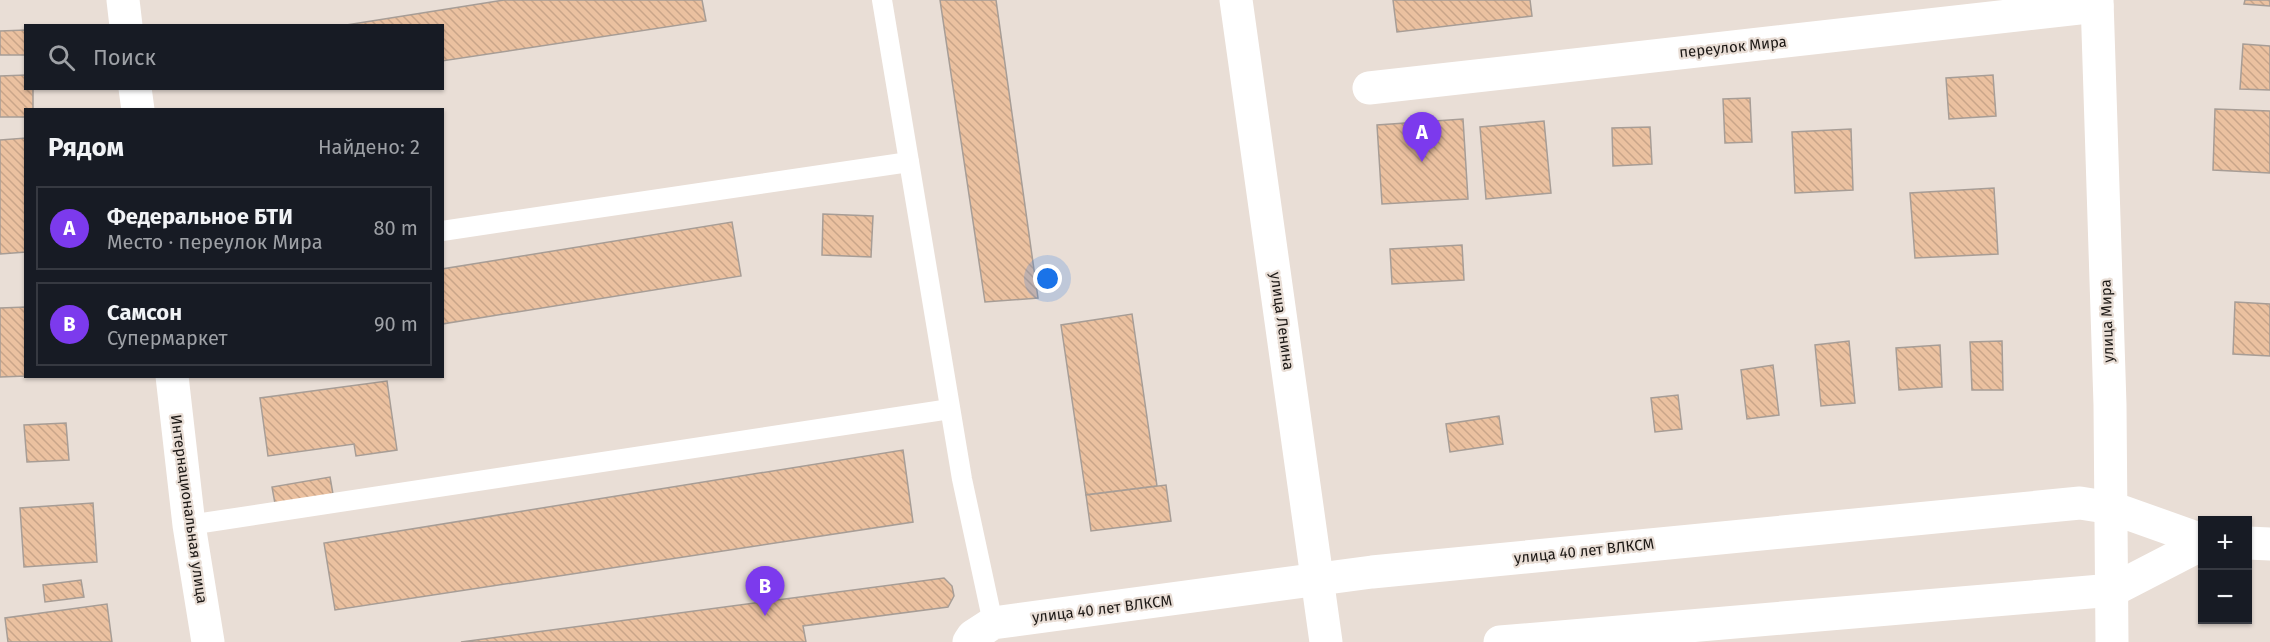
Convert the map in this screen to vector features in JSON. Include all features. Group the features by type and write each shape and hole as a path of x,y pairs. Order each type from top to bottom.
{"street":[{"path":"123,0 126,24"},
{"name":"улица Ленина","path":"1236,0 1326,642"},
{"name":"переулок Мира","path":"1369,88 2097,3"},
{"name":"улица Мира","path":"2097,3 2112,508 2112,642"},
{"path":"135,90 138,108"},
{"name":"Интернациональная улица","path":"172,378 189,525 208,642"},
{"name":"улица 40 лет ВЛКСМ","path":"981,632 1396,570 2080,503 2112,508 2198,540"},
{"path":"2252,543 2270,544"},
{"name":"улица 40 лет ВЛКСМ","path":"1500,642 2113,590 2198,544"}],"lane":[{"path":"882,0 962,479 981,632"},
{"path":"444,231 909,162"},
{"path":"189,525 950,409"}],"building":[{"path":"504,0 702,0 706,21 444,61 444,24 353,24"},
{"path":"940,0 996,0 1038,298 985,302"},
{"path":"1393,0 1530,0 1532,16 1397,32"},
{"path":"2245,0 2270,0 2270,6 2244,4"},
{"path":"24,30 24,55 0,55 0,31"},
{"path":"2243,44 2270,46 2270,90 2240,89"},
{"path":"24,75 24,90 33,90 33,108 24,108 24,117 0,117 0,76"},
{"path":"1993,75 1996,116 1949,119 1946,78"},
{"path":"1750,98 1752,142 1725,143 1723,99"},
{"path":"2215,109 2270,111 2270,173 2213,170"},
{"path":"1463,119 1468,199 1382,204 1377,125"},
{"path":"1544,121 1551,193 1486,199 1480,127"},
{"path":"1650,127 1652,164 1613,166 1612,128"},
{"path":"1851,129 1853,190 1795,193 1792,132"},
{"path":"24,138 24,252 0,254 0,140"},
{"path":"1994,188 1998,254 1915,258 1910,193"},
{"path":"823,214 873,216 871,257 822,255"},
{"path":"732,222 741,276 444,324 444,269"},
{"path":"1462,245 1464,280 1392,284 1390,249"},
{"path":"2235,302 2270,304 2270,356 2233,354"},
{"path":"24,307 24,376 0,377 0,308"},
{"path":"1132,314 1157,486 1086,495 1061,325"},
{"path":"1849,341 1855,403 1821,406 1815,345"},
{"path":"2002,341 2003,390 1972,390 1970,342"},
{"path":"1940,345 1942,387 1899,390 1896,348"},
{"path":"1773,365 1779,415 1747,419 1741,370"},
{"path":"387,381 397,450 356,456 354,444 268,456 260,398"},
{"path":"1678,395 1682,429 1655,432 1651,398"},
{"path":"1499,416 1503,444 1450,452 1446,424"},
{"path":"66,423 69,460 27,462 24,425"},
{"path":"903,450 913,522 335,610 324,543"},
{"path":"330,477 334,500 276,509 272,487"},
{"path":"1166,485 1171,521 1091,531 1086,495"},
{"path":"93,503 97,562 24,567 20,508"},
{"path":"944,578 952,586 954,596 948,607 803,626 806,642 461,642"},
{"path":"81,580 84,597 45,602 43,585"},
{"path":"107,604 112,642 8,642 5,618"}],"place":[{"name":"Федеральное БТИ","path":"1422,162"},
{"name":"Самсон","path":"765,616"}]}
